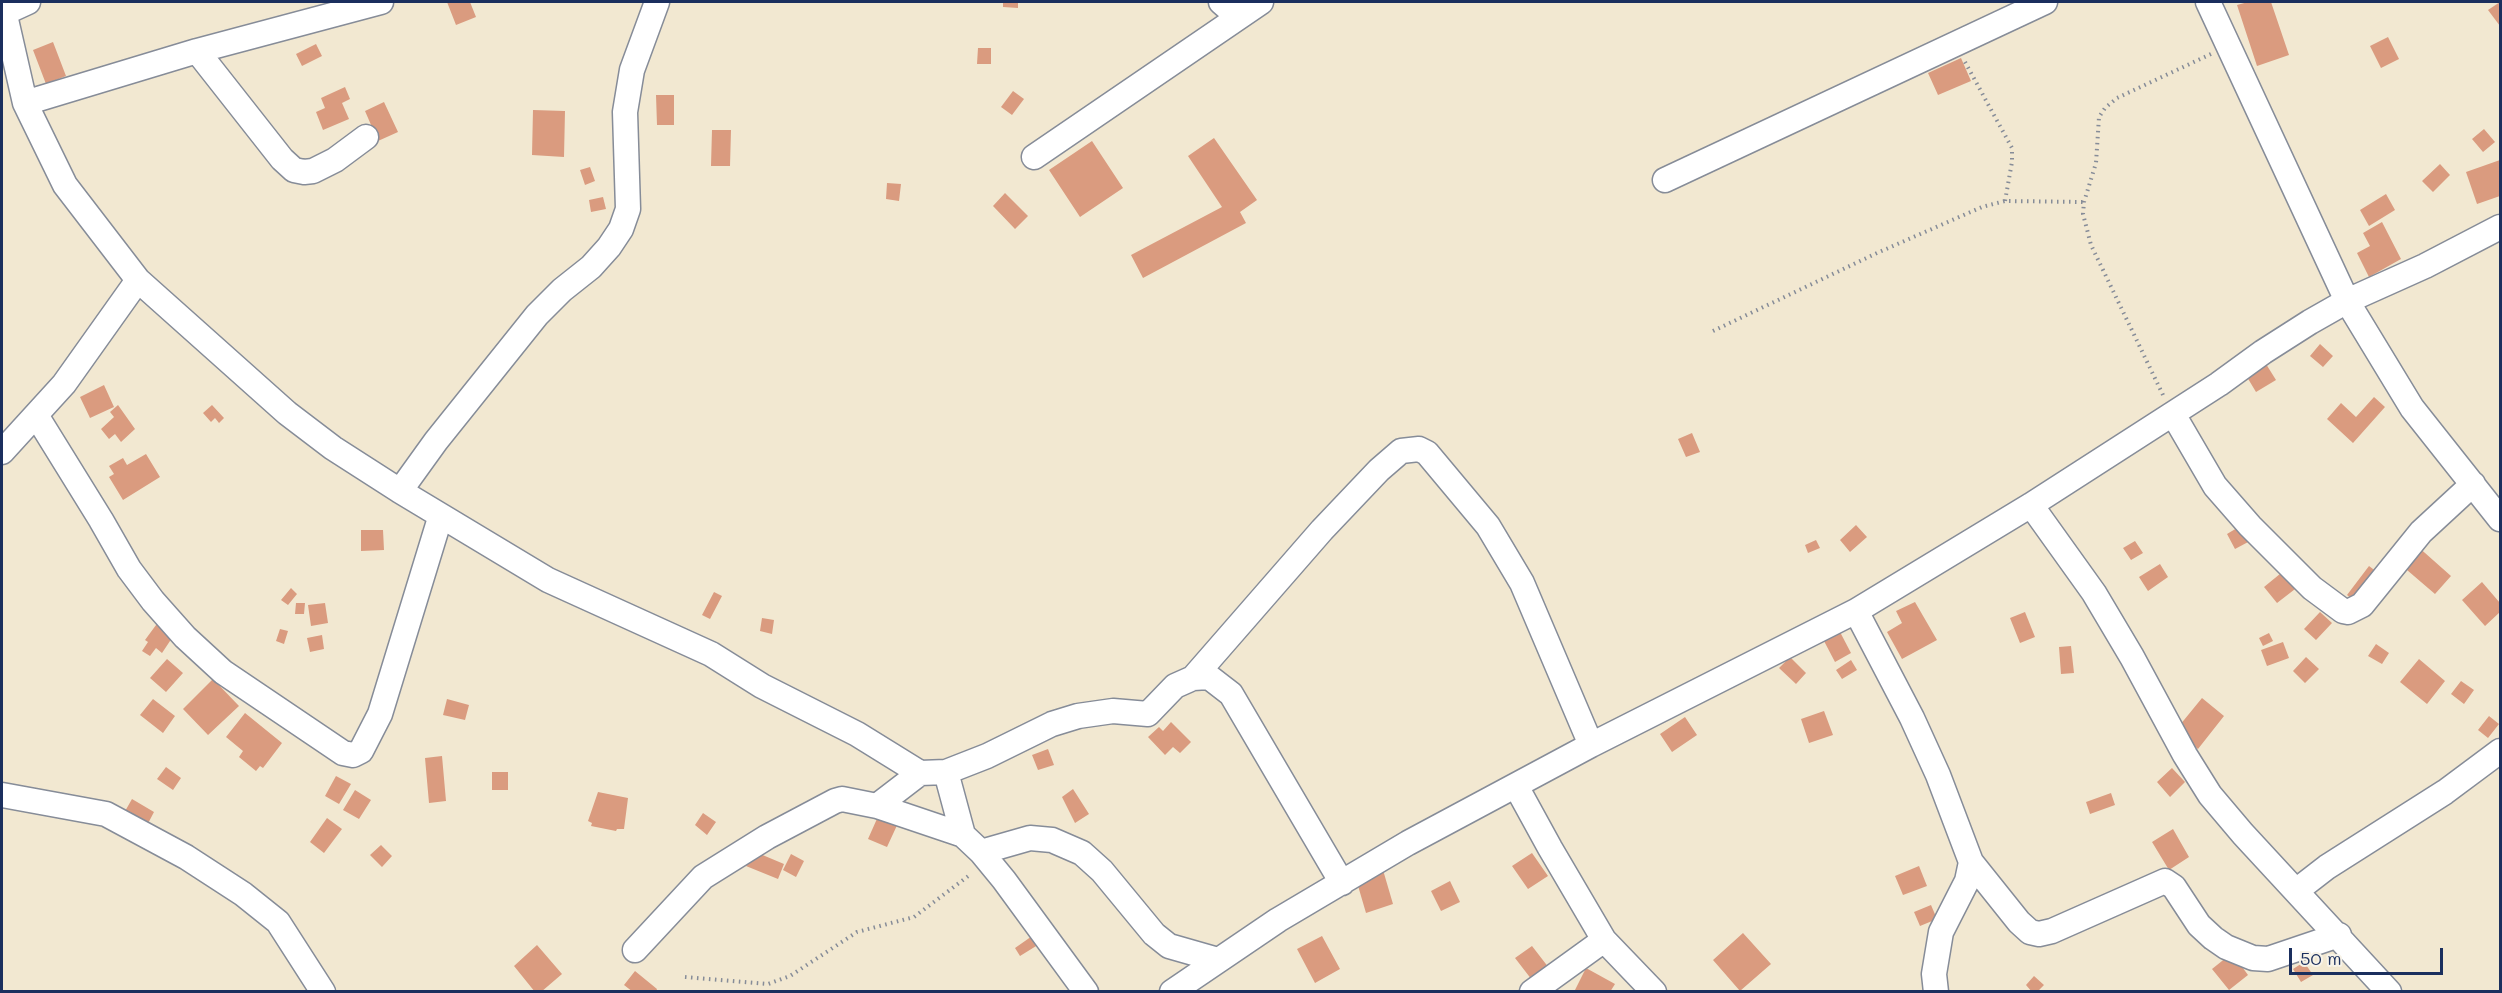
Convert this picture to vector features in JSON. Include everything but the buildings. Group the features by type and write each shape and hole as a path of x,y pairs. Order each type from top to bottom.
{"street":[{"path":"28,2 3,7 25,103 65,185 138,280 287,413 333,448 440,518 548,580 711,654 762,686 858,734 920,773 945,772 987,756 1052,724 1078,716 1113,711 1148,714 1175,686 1193,678 1209,677 1231,694 1342,883"},
{"path":"25,103 197,51 381,2"},
{"path":"400,491 443,432 537,315 562,290 591,267 621,229 628,208 626,112 632,70 657,2"},
{"path":"1034,157 1229,9 1261,2"},
{"path":"1665,180 2045,2"},
{"path":"2208,2 2347,301 2412,408 2500,519"},
{"path":"197,51 282,159 294,170 313,171 335,160 366,137"},
{"path":"1172,992 1278,920 1408,843 1856,610 2031,506 2264,352 2347,301 2425,266 2500,227"},
{"path":"2,452 69,377 138,280"},
{"path":"2173,414 2216,486 2250,526 2312,588 2343,611 2348,612 2362,605 2421,532 2473,484"},
{"path":"36,415 102,520 129,569 153,601 185,637 223,672 343,753 353,755 361,751 380,714 440,518"},
{"path":"1193,678 1322,530 1379,470 1401,450 1419,449 1426,453 1488,526 1522,583 1591,746"},
{"path":"2031,506 2094,592 2185,755 2211,795 2389,992"},
{"path":"1856,610 1912,718 1938,775 1971,862 2019,922 2030,932 2039,934 2052,931 2165,881 2174,887 2199,925 2213,938 2226,947 2253,958 2268,959 2338,935"},
{"path":"2296,891 2327,867 2445,792 2500,751"},
{"path":"945,772 963,835"},
{"path":"877,806 920,773"},
{"path":"1516,786 1604,940 1654,992"},
{"path":"2,795 106,814 186,857 243,894 278,922 322,992"},
{"path":"635,950 703,877 766,837 842,799 877,806 963,835 984,856 1044,932 1086,992"},
{"path":"984,856 1030,838 1052,840 1082,853 1102,871 1154,934 1169,946 1218,960"},
{"path":"1936,992 1934,974 1941,932 1967,881 1971,862"},
{"path":"1532,992 1604,940"}],"path":[{"path":"1954,43 2012,148 2012,162 2005,201"},
{"path":"2173,414 2091,245 2084,221 2084,202 2096,163 2099,117 2105,108 2117,98 2229,46"},
{"path":"1713,331 1982,207 2005,201 2084,202"},
{"path":"685,977 768,984 790,976 857,932 914,917 984,856"}]}
